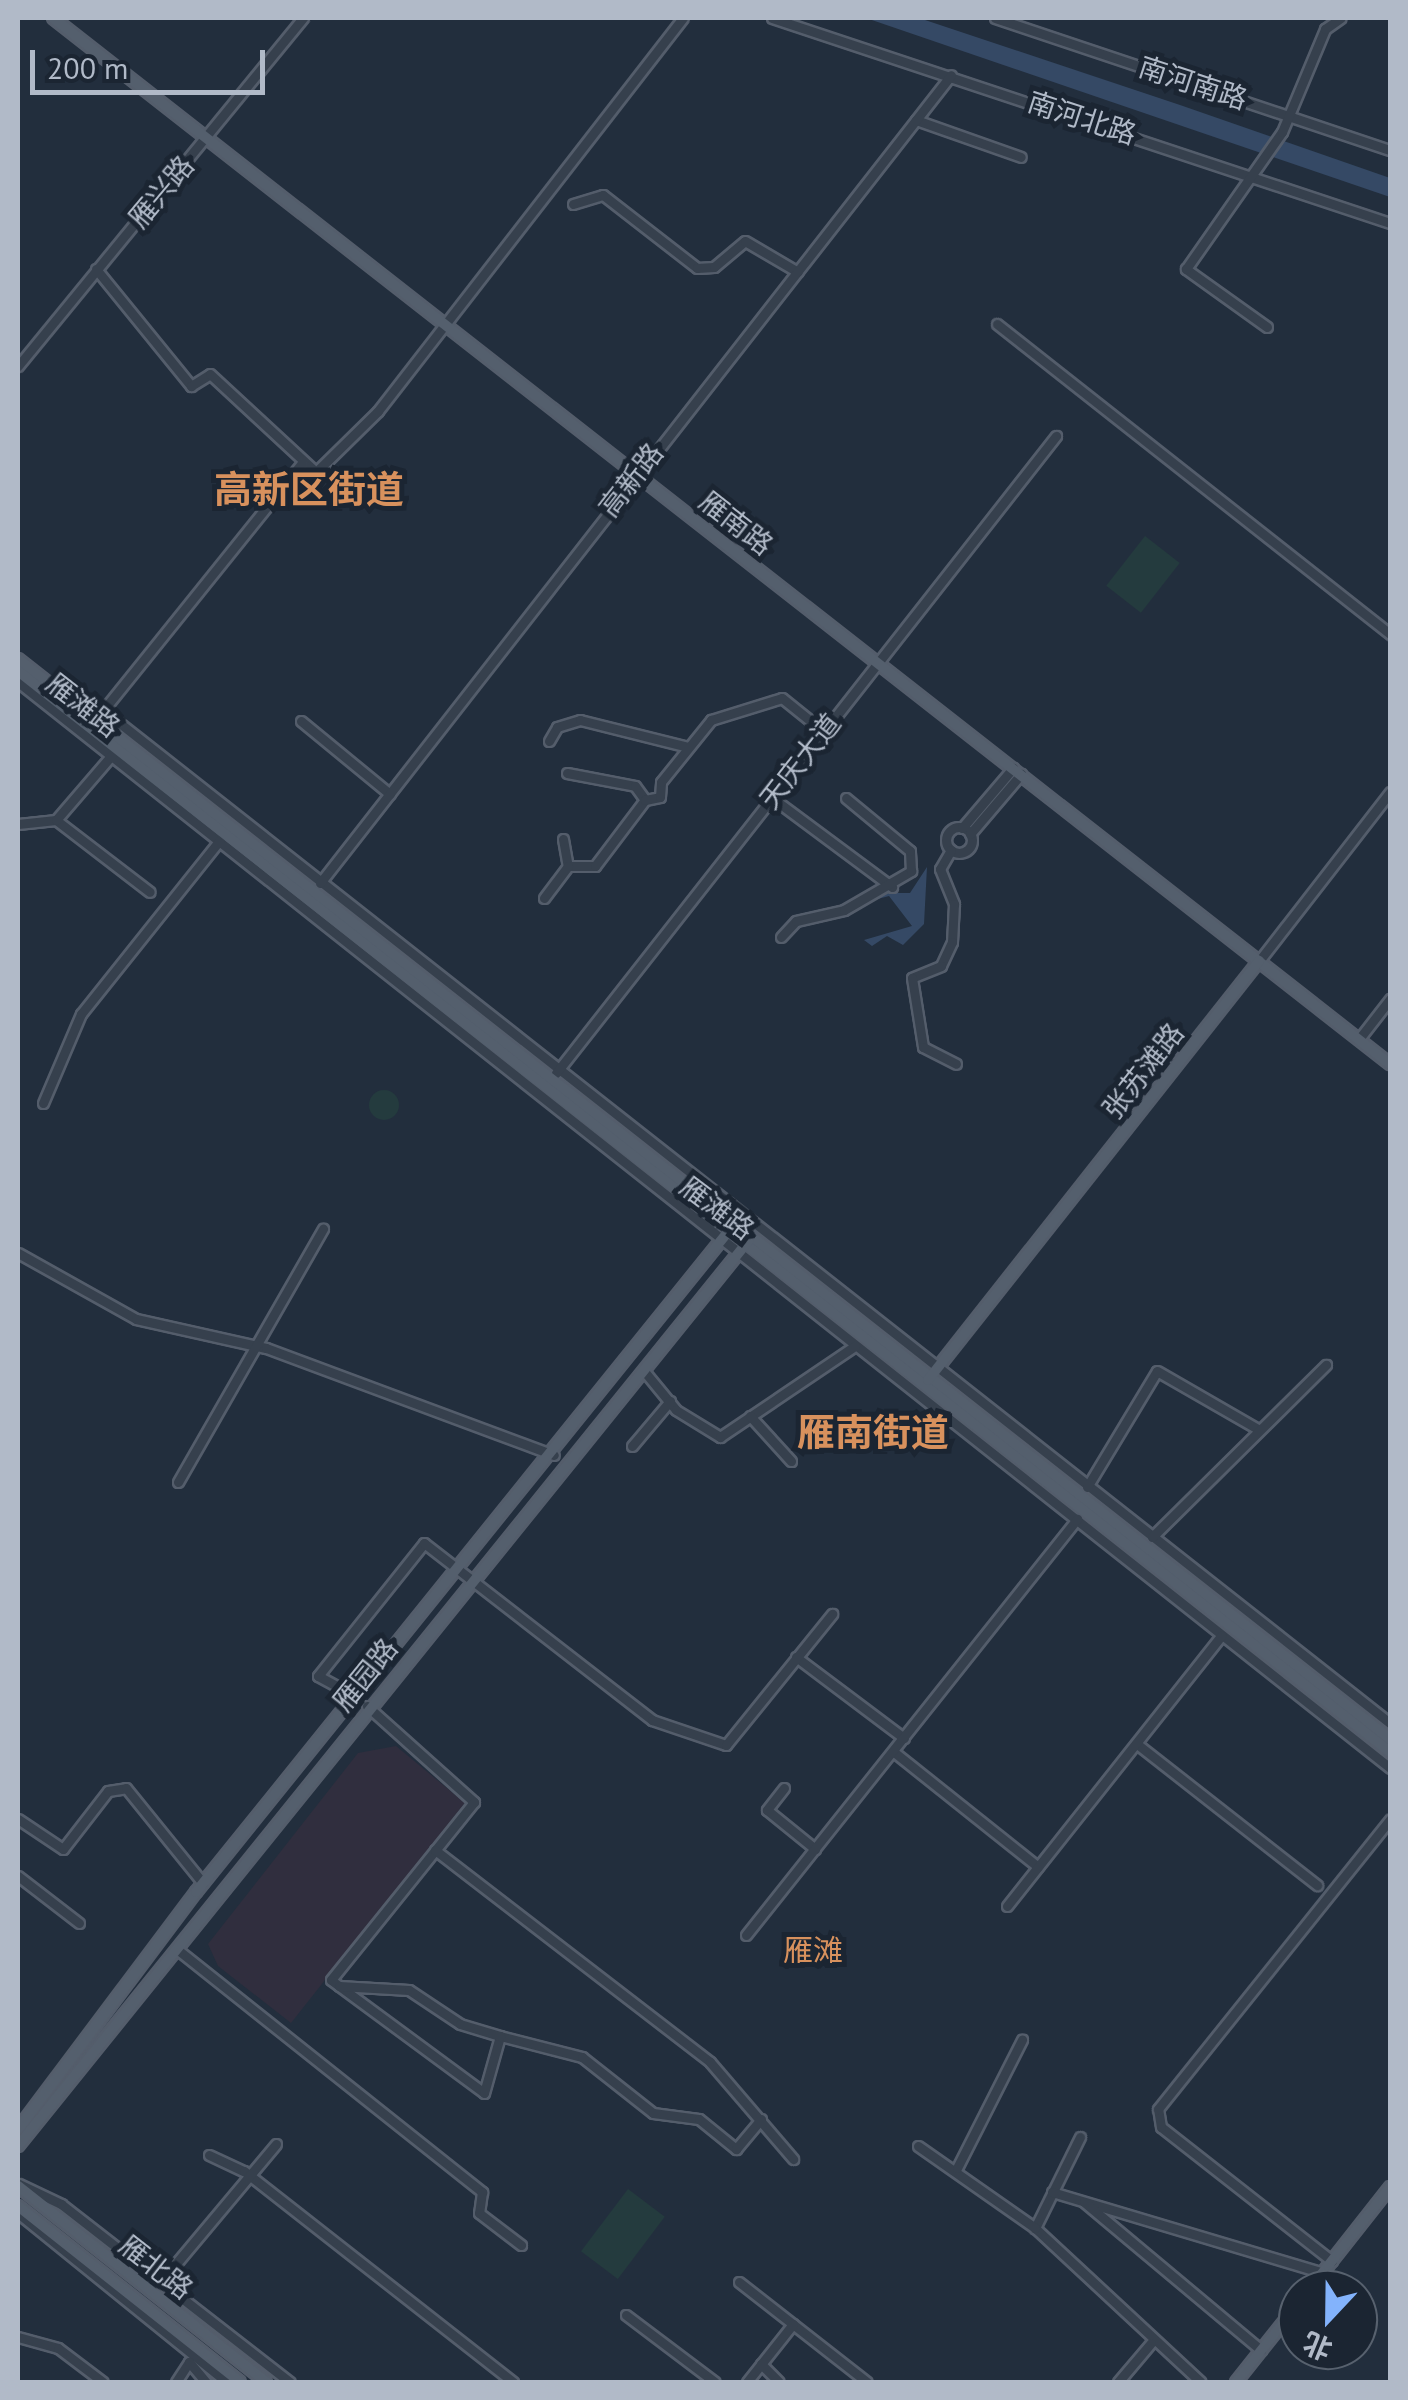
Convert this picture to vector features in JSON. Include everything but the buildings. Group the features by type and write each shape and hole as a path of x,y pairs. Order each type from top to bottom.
{"main road":[{"name":"雁南路","path":"54,18 1390,1064"},
{"name":"雁滩路","path":"18,659 99,715 118,749 316,889 551,1080 729,1232 749,1240 931,1377 1210,1610 1390,1752"},
{"name":"雁滩路","path":"18,671 228,842 316,889"},
{"name":"张苏滩路","path":"931,1377 1259,960"},
{"name":"雁园路","path":"18,2129 203,1884 554,1455 729,1232"},
{"name":"雁园路","path":"18,2146 178,1950 367,1706 749,1240"},
{"name":"雁滩路","path":"1088,1506 1390,1740"},
{"path":"355,1696 367,1706"},
{"name":"雁北路","path":"18,2185 266,2382"},
{"path":"1325,2270 1390,2187"},
{"name":"雁北路","path":"18,2210 204,2362 240,2382"},
{"path":"1236,2382 1278,2330"}],"street":[{"name":"雁兴路","path":"18,366 303,18"},
{"path":"96,268 191,386 210,374 316,472 363,428 683,18"},
{"name":"南河北路","path":"772,18 1252,174 1390,223"},
{"name":"南河南路","path":"995,18 1390,150"},
{"path":"1267,327 1186,269 1282,132 1336,18"},
{"name":"高新路","path":"316,889 636,473 951,75"},
{"path":"916,120 1022,157"},
{"path":"573,204 604,195 697,268 714,267 745,240 798,272"},
{"path":"997,324 1390,634"},
{"name":"天庆大道","path":"551,1080 1056,436"},
{"path":"99,715 302,462"},
{"name":"雁滩路","path":"18,682 118,749"},
{"path":"568,866 595,866 645,800 660,797 688,747 711,720 768,699 782,698 823,731"},
{"name":"雁滩路","path":"99,715 316,889"},
{"path":"549,740 557,726 580,720 688,747"},
{"path":"301,721 390,794"},
{"path":"18,824 56,820 118,749"},
{"path":"956,1064 923,1047 912,978 940,966 952,942 954,904 940,870 951,850 948,832 966,831 1017,771"},
{"path":"567,773 636,786 645,800"},
{"name":"张苏滩路","path":"1259,960 1390,792"},
{"path":"771,798 892,886"},
{"path":"781,937 796,920 907,880 910,851 846,798"},
{"path":"56,820 150,892"},
{"path":"951,850 969,848 966,831"},
{"path":"544,898 568,866 563,840"},
{"path":"43,1103 81,1014 228,842"},
{"name":"雁滩路","path":"228,842 729,1232 749,1240 855,1346 1390,1768"},
{"path":"1359,1039 1390,999"},
{"name":"雁滩路","path":"551,1080 749,1240 931,1377 1087,1487 1390,1724"},
{"path":"178,1482 323,1229"},
{"path":"18,1253 136,1319 255,1349 554,1455"},
{"path":"644,1370 670,1400 720,1437 855,1346"},
{"path":"1152,1537 1326,1365"},
{"path":"1087,1487 1158,1371 1258,1429"},
{"path":"918,1395 931,1377"},
{"path":"632,1446 670,1400"},
{"path":"750,1416 791,1461"},
{"path":"746,1935 1088,1506"},
{"path":"355,1696 318,1676 424,1543 652,1720 726,1745 832,1614"},
{"path":"1203,1621 1210,1610"},
{"path":"1007,1906 1222,1636"},
{"path":"796,1657 904,1738"},
{"path":"367,1706 472,1793 435,1850 331,1980 484,2093 500,2036"},
{"path":"1137,1744 1317,1885"},
{"path":"894,1752 1038,1867"},
{"path":"18,1819 63,1849 108,1791 126,1788 203,1884"},
{"path":"784,1788 767,1810 814,1850"},
{"path":"1332,2261 1161,2127 1158,2109 1390,1819"},
{"path":"435,1850 710,2062 793,2159"},
{"path":"18,1876 79,1923"},
{"path":"178,1950 482,2192 479,2213 520,2245"},
{"path":"338,1986 409,1990 460,2024 582,2057 653,2113 698,2119 736,2148 761,2119"},
{"path":"957,2168 1022,2040"},
{"path":"1035,2228 1080,2137"},
{"path":"174,2266 276,2144"},
{"path":"918,2146 957,2168 1035,2228 1119,2301 1150,2343 1202,2382"},
{"path":"209,2156 250,2176 513,2382"},
{"path":"18,2185 61,2204 290,2382"},
{"path":"1052,2192 1313,2270"},
{"path":"1083,2201 1262,2350"},
{"path":"740,2282 867,2382"},
{"path":"626,2315 714,2382"},
{"path":"747,2382 792,2324"},
{"path":"18,2337 58,2348 103,2382"},
{"path":"1118,2382 1150,2343"},
{"path":"176,2382 184,2364 204,2362 219,2346"},
{"path":"204,2362 206,2382"},
{"path":"204,2362 227,2382"},
{"path":"761,2364 779,2382"}],"shaded area":[{"path":"396,1746 465,1803 291,2023 218,1966 208,1944 358,1753"}],"green space":[{"path":"1145,536 1180,563 1141,613 1106,586"},
{"path":"384,1090 395,1094 399,1105 395,1116 384,1120 373,1116 369,1105 373,1094"},
{"path":"628,2189 665,2217 618,2279 581,2251"}],"water":[{"path":"866,18 919,18 1180,105 1390,178 1390,197"},
{"path":"927,867 924,924 903,945 887,936 872,946 864,940 912,926 889,896 859,904 885,893 910,893"}],"district":[{"name":"高新区街道","path":"309,489"},
{"name":"雁南街道","path":"873,1432"},
{"name":"雁滩","path":"813,1950"}]}
